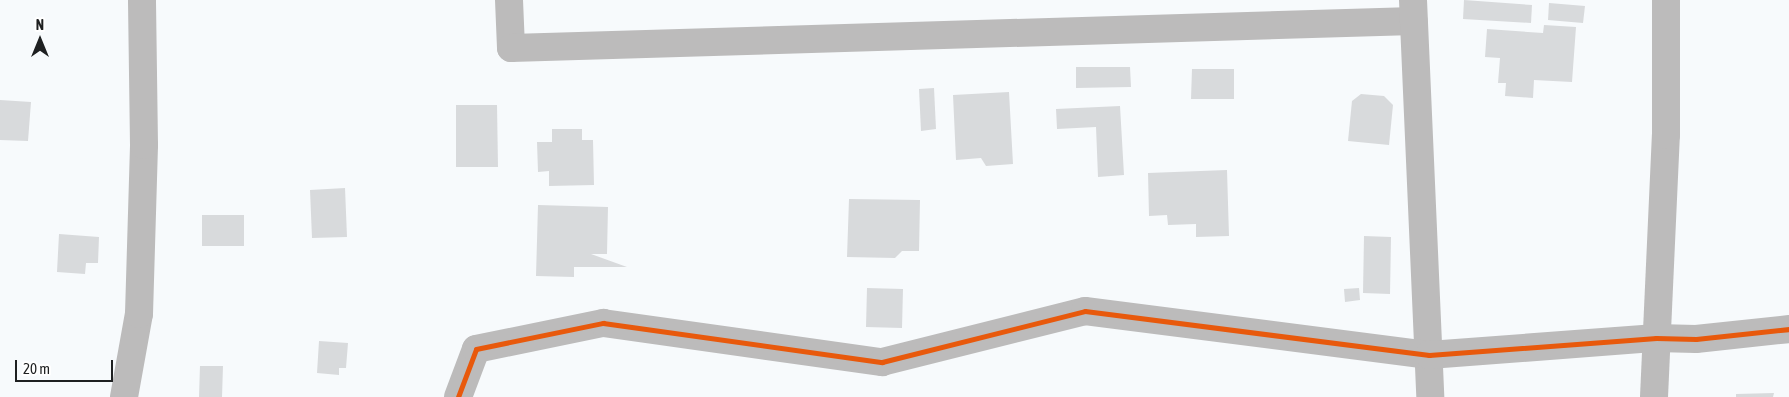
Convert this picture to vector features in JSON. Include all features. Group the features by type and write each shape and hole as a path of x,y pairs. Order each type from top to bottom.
{"street":[{"path":"124,397 139,314 144,145 142,0"},
{"path":"509,0 511,48 1414,11 1430,397"},
{"path":"1654,397 1666,135 1666,0"},
{"path":"458,397 476,349 604,323 882,362 1085,311 1429,355 1656,338 1696,339 1789,329"}],"building":[{"path":"1464,0 1532,5 1531,23 1463,19"},
{"path":"1549,3 1585,6 1583,23 1548,20"},
{"path":"1544,25 1576,27 1572,82 1534,80 1533,98 1505,96 1506,83 1498,83 1500,58 1485,57 1487,29 1543,33"},
{"path":"1076,67 1130,67 1131,87 1076,88"},
{"path":"1192,69 1234,69 1234,99 1191,99"},
{"path":"934,88 936,129 921,131 919,89"},
{"path":"1009,92 1013,164 986,166 981,158 956,160 953,95"},
{"path":"1361,94 1384,96 1393,105 1389,145 1348,141 1352,101"},
{"path":"0,100 31,102 28,141 0,140"},
{"path":"456,105 497,105 498,167 456,167"},
{"path":"1120,106 1124,175 1098,177 1096,127 1057,129 1056,109"},
{"path":"552,129 582,129 582,140 593,140 594,185 549,186 549,171 538,172 537,142 552,142"},
{"path":"1227,170 1229,236 1196,237 1196,224 1168,225 1167,215 1149,216 1148,173"},
{"path":"345,188 347,237 312,238 310,190"},
{"path":"849,199 920,200 919,251 902,251 895,258 847,257"},
{"path":"538,205 608,207 607,254 591,254 627,267 574,267 574,277 536,276"},
{"path":"202,215 244,215 244,246 202,246"},
{"path":"59,234 99,237 98,263 86,263 85,274 57,272"},
{"path":"1364,236 1391,237 1390,294 1363,293"},
{"path":"867,288 903,289 902,328 866,327"},
{"path":"1359,288 1360,300 1345,302 1344,289"},
{"path":"319,341 348,343 346,368 339,368 339,375 317,373"},
{"path":"200,366 223,366 222,397 199,397"},
{"path":"1774,393 1773,397 1736,397 1736,394"}],"cycle path":[{"path":"458,397 476,349 603,323 882,362 1085,311 1429,355 1656,338 1696,339 1789,329"}]}
